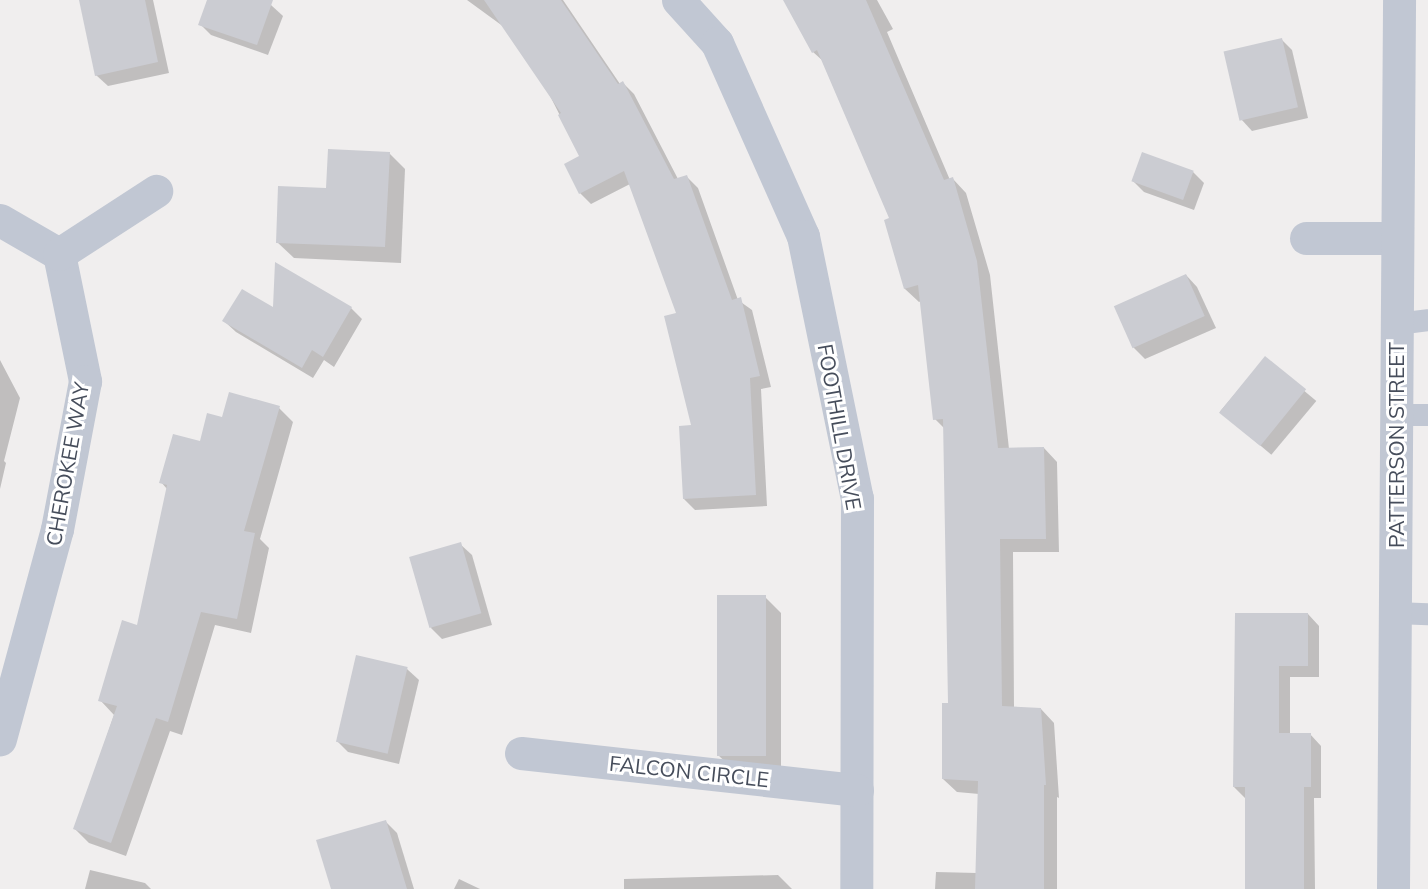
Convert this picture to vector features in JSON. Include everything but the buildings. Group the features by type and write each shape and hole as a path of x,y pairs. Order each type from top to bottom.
{"street":[{"name":"FOOTHILL DRIVE","path":"678,0 717,43 802,236 857,498 856,889"},
{"name":"PATTERSON STREET","path":"1394,889 1395,613 1412,415 1412,322 1397,238 1399,0"},
{"path":"0,220 59,254 156,191"},
{"path":"1306,238 1397,238"},
{"name":"CHEROKEE WAY","path":"0,739 57,529 85,381 59,254"},
{"name":"FALCON CIRCLE","path":"521,753 857,790"}],"lane":[{"path":"1395,613 1428,614"}]}
